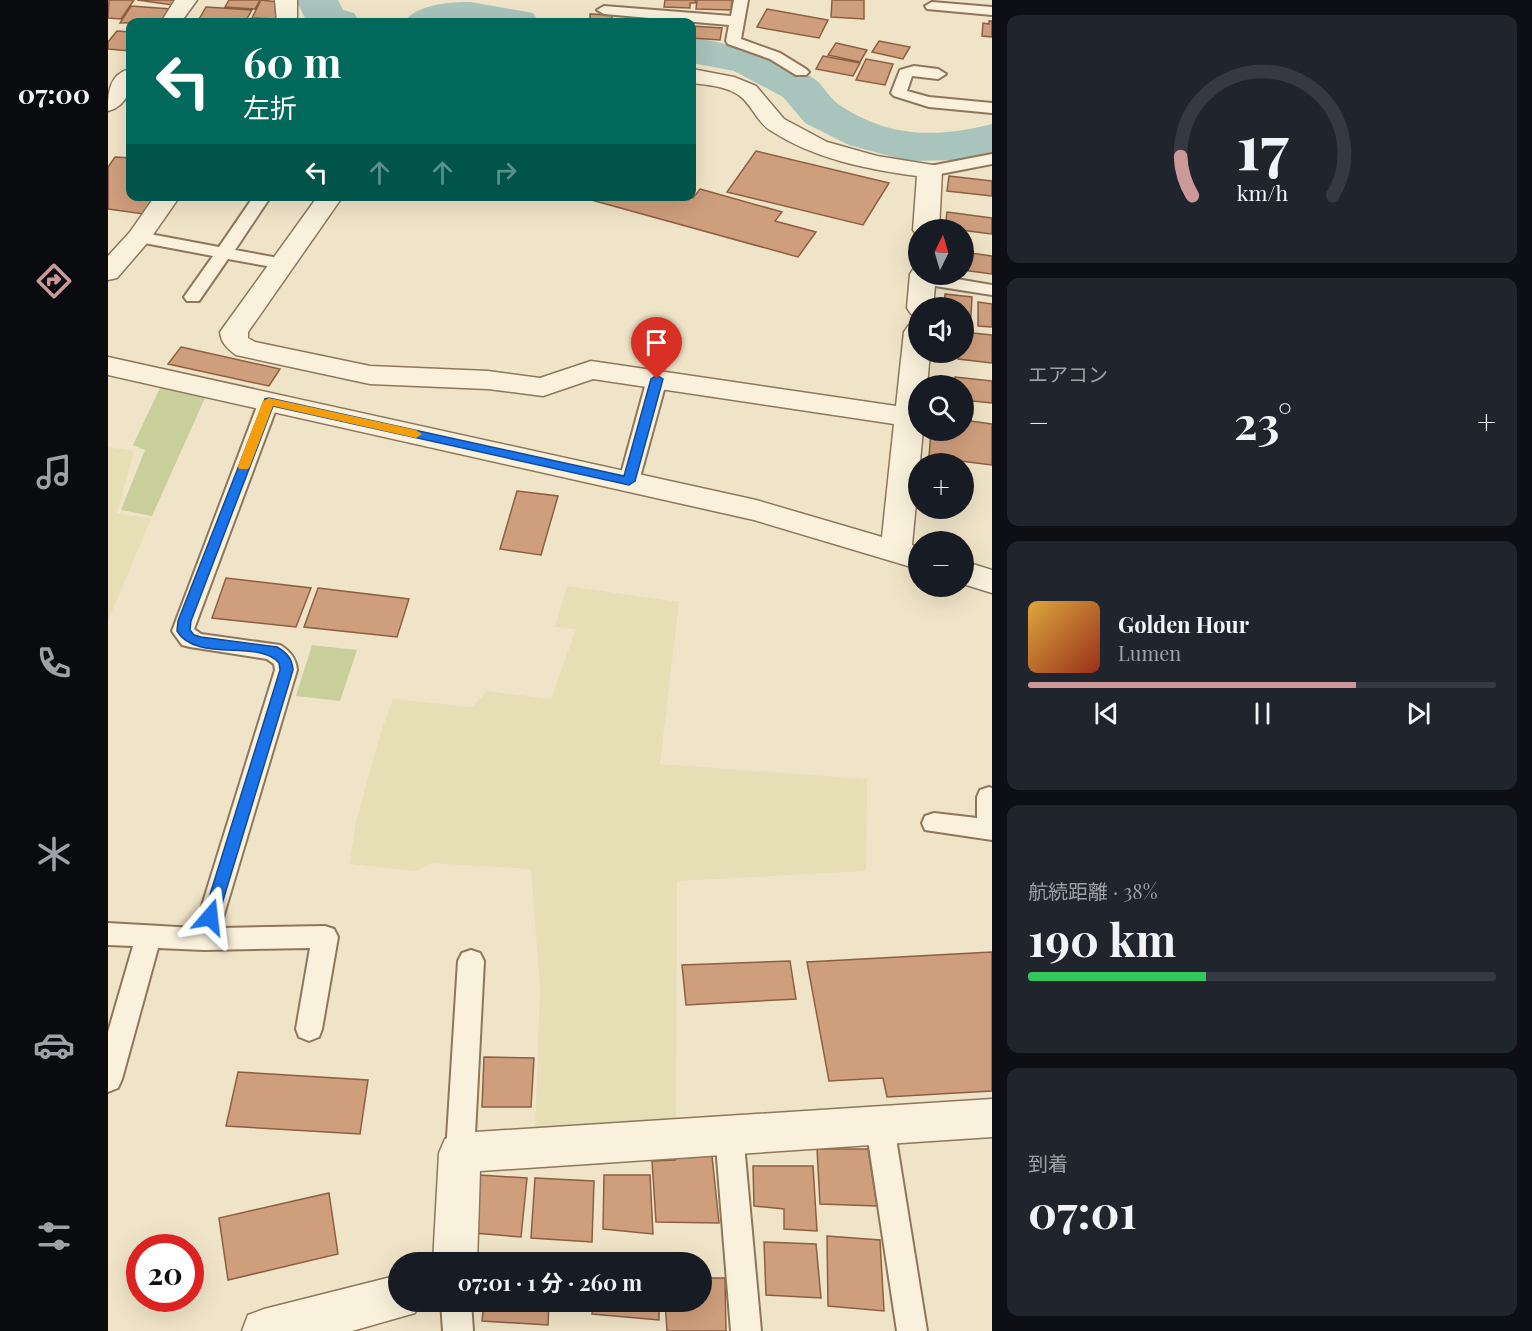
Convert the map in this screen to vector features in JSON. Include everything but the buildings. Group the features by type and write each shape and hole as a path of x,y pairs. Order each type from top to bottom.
{"street":[{"path":"174,18 186,0"},
{"path":"286,0 287,18"},
{"path":"696,77 726,82 748,91 776,124 819,147 875,163 930,171 927,219"},
{"path":"108,104 126,81"},
{"path":"108,272 139,237 164,201"},
{"path":"328,201 234,332 234,339 246,349 370,375 488,380 532,387 543,387 591,370 908,417"},
{"path":"108,366 756,510 907,554 910,441"},
{"path":"974,576 992,582"},
{"path":"456,1252 460,1153 729,1133 992,1118"},
{"path":"264,1331 388,1300"}],"lane":[{"path":"741,0 732,38 735,43 775,56 801,72"},
{"path":"932,6 992,11"},
{"path":"604,10 736,21"},
{"path":"938,74 914,71 905,73 899,93 905,97 931,102 992,108"},
{"path":"930,171 992,159"},
{"path":"193,297 261,201"},
{"path":"139,237 284,264"},
{"path":"965,285 992,290"},
{"path":"629,481 657,379"},
{"path":"204,939 286,670 286,662 282,656 272,651 201,642 190,639 183,631 213,544 269,401"},
{"path":"934,824 991,830 989,797"},
{"path":"108,934 148,938 204,939 326,937 309,1029"},
{"path":"108,1079 148,938"},
{"path":"460,1153 471,961"},
{"path":"880,1126 912,1331"},
{"path":"729,1133 746,1331"},
{"path":"457,1312 458,1331"}],"shaded area":[{"path":"108,447 134,451 117,513 151,519 108,621"},
{"path":"567,586 679,602 660,764 867,779 866,871 677,881 676,1126 535,1134 540,988 531,869 431,863 416,871 350,864 355,826 380,735 393,699 472,707 487,691 551,699 576,629 555,627"}],"green space":[{"path":"160,388 205,398 152,516 121,510 145,450 133,445"},
{"path":"312,645 357,650 340,701 296,696"}],"waterway":[{"path":"317,0 326,18"},
{"path":"437,18 460,15 499,18"},
{"path":"696,51 747,61 799,88 821,113 865,135 908,147 959,146 992,138"}],"slow traffic":[{"path":"244,466 269,401 416,434"}],"route":[{"path":"210,917 286,670 286,662 282,656 272,651 201,642 190,639 183,631 213,544 269,401 629,481 657,379"}]}
